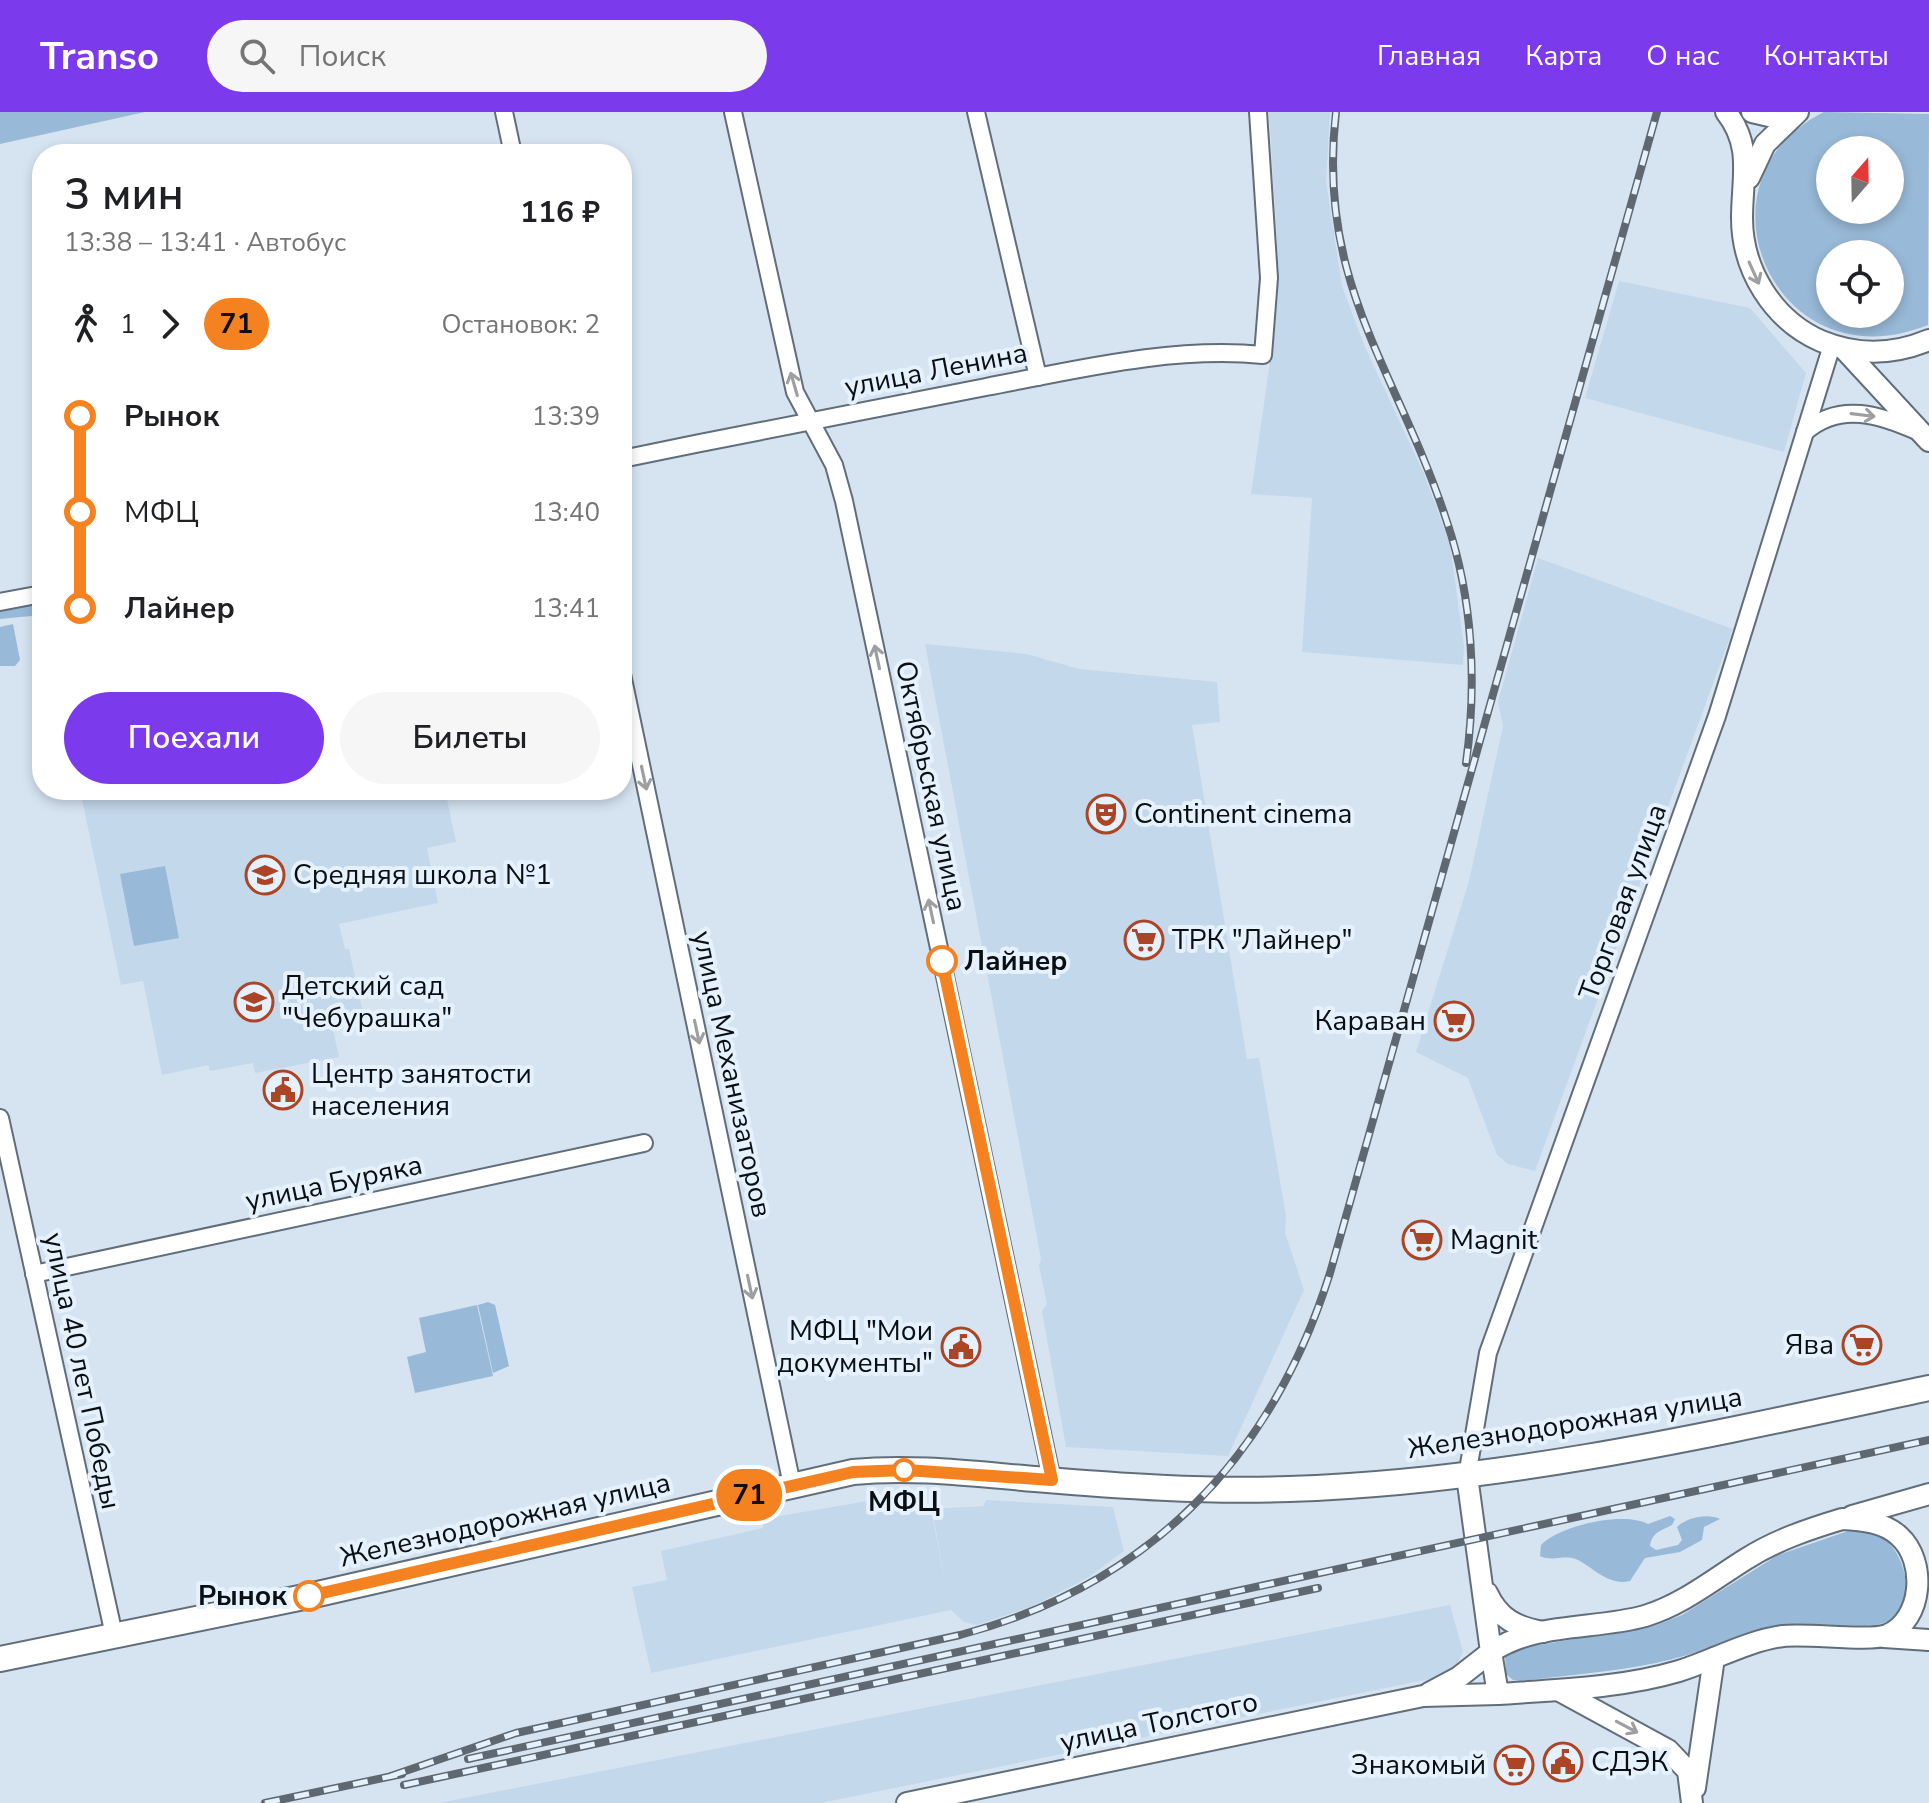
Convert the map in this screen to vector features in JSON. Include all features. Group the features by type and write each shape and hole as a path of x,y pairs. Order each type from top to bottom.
{"main road":[{"name":"Железнодорожная улица","path":"0,1659 352,1586 792,1485 886,1469 1244,1490 1467,1476 1675,1441 1929,1388"}],"street":[{"path":"504,112 511,144"},
{"name":"Октябрьская улица","path":"733,112 790,373 800,404 834,465 844,501 1052,1480"},
{"path":"976,112 1038,377"},
{"name":"улица Ленина","path":"632,457 1038,377 1200,353 1263,355 1269,278 1258,112"},
{"path":"1726,112 1736,126 1745,151 1746,254 1761,289 1785,318 1838,347 1926,438"},
{"path":"1752,112 1769,116 1791,112"},
{"path":"1744,197 1765,144 1798,112"},
{"path":"1838,347 1896,351 1929,340"},
{"name":"Торговая улица","path":"1467,1476 1488,1353 1717,716 1805,432 1838,347"},
{"path":"1805,432 1824,418 1855,412 1896,422 1926,438"},
{"path":"0,602 32,596"},
{"name":"улица Механизаторов","path":"632,722 792,1485"},
{"name":"улица 40 лет Победы","path":"0,1118 114,1635"},
{"name":"улица Буряка","path":"34,1274 644,1143"},
{"path":"1467,1476 1498,1694"},
{"path":"1423,1696 1459,1677 1508,1642 1545,1632 1624,1621 1664,1609 1767,1547 1842,1519 1929,1494"},
{"path":"1842,1519 1889,1528 1913,1554 1917,1580 1913,1605 1903,1624 1884,1637"},
{"path":"1481,1579 1499,1614 1522,1628 1545,1632"},
{"path":"1423,1696 1558,1690 1678,1671 1780,1636 1815,1634 1929,1640"},
{"path":"1692,1803 1714,1658"},
{"path":"1558,1690 1668,1750 1688,1771 1692,1803"},
{"name":"улица Толстого","path":"907,1803 976,1796 1423,1696"}],"shaded area":[{"path":"0,112 145,112 0,144"},
{"path":"1269,112 1330,112 1326,181 1342,286 1365,347 1425,476 1450,544 1464,646 1463,665 1302,652 1312,498 1251,494 1273,341 1277,242"},
{"path":"1824,112 1929,114 1928,325 1874,336 1832,328 1904,328 1904,240 1816,240 1816,320 1791,303 1766,267 1756,226 1760,183 1783,143"},
{"path":"1619,281 1750,308 1806,373 1784,452 1585,398"},
{"path":"1538,558 1733,629 1535,1171 1508,1164 1497,1155 1468,1078 1416,1052 1469,881 1503,726 1498,702"},
{"path":"32,604 32,616 0,619 0,611"},
{"path":"13,624 20,660 15,666 0,666 0,627"},
{"path":"925,644 1027,654 1079,669 1217,682 1220,722 1192,725 1247,1059 1259,1058 1286,1216 1285,1232 1304,1290 1228,1456 1066,1447 1042,1311 1047,1304 1039,1266 1041,1259"},
{"name":"Средняя школа №1","path":"82,800 447,800 456,842 427,848 438,903 339,924 345,949 349,949 364,1018 332,1025 339,1057 255,1073 253,1063 210,1071 208,1065 162,1075 143,981 121,985"},
{"path":"165,866 179,938 134,946 120,874"},
{"path":"488,1302 495,1305 509,1366 493,1373 478,1305"},
{"path":"477,1305 493,1376 415,1393 407,1357 426,1352 419,1318"},
{"path":"879,1499 883,1511 930,1504 946,1586 932,1509 983,1506 986,1500 1113,1507 1124,1551 1089,1577 1031,1607 977,1625 964,1622 951,1610 651,1673 632,1587 667,1580 661,1551 763,1528 762,1519"},
{"path":"1670,1516 1675,1519 1672,1525 1658,1532 1651,1541 1650,1546 1656,1550 1678,1545 1682,1540 1677,1527 1692,1518 1704,1516 1720,1519 1704,1527 1702,1540 1680,1552 1645,1558 1630,1581 1609,1579 1573,1558 1540,1556 1541,1545 1562,1531 1577,1526 1624,1519 1648,1524"},
{"path":"1851,1530 1881,1537 1890,1544 1903,1567 1906,1595 1902,1607 1895,1617 1884,1623 1864,1626 1792,1625 1673,1659 1606,1671 1522,1681 1513,1680 1506,1674 1505,1655 1515,1649 1657,1625 1682,1615 1778,1555"},
{"path":"1450,1605 1463,1652 1456,1666 1440,1677 821,1803 439,1803"}],"railway":[{"path":"1336,112 1333,173 1338,228 1349,278 1427,468 1456,551 1462,581 1472,672 1466,763"},
{"path":"391,1776 516,1733 960,1635 1028,1613 1089,1583 1145,1547 1194,1505 1237,1456 1274,1401 1305,1340 1330,1273 1657,112"},
{"path":"468,1759 1929,1440"},
{"path":"404,1785 1318,1588"},
{"path":"265,1803 402,1774"}],"bus line":[{"name":"71","path":"309,1596 853,1472 886,1469 936,1471 1052,1480 942,961"}],"place":[{"name":"Continent cinema","path":"1106,814"},
{"name":"Средняя школа №1","path":"265,875"},
{"name":"ТРК \"Лайнер\"","path":"1144,940"},
{"name":"Лайнер","path":"942,961"},
{"name":"Детский сад \"Чебурашка\"","path":"254,1002"},
{"name":"Караван","path":"1454,1021"},
{"name":"Центр занятости населения","path":"283,1090"},
{"name":"Magnit","path":"1422,1240"},
{"name":"Ява","path":"1862,1345"},
{"name":"МФЦ \"Мои документы\"","path":"961,1347"},
{"name":"МФЦ","path":"904,1470"},
{"name":"Рынок","path":"309,1596"},
{"name":"СДЭК","path":"1563,1762"},
{"name":"Знакомый","path":"1514,1765"}]}
